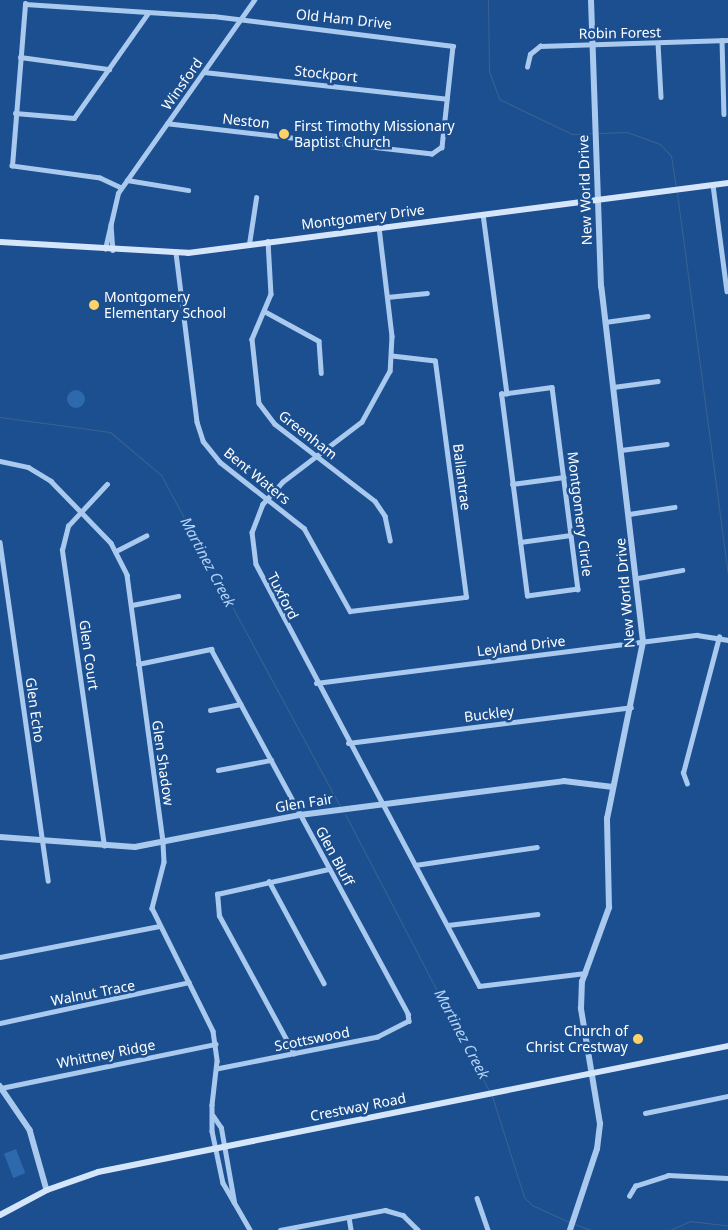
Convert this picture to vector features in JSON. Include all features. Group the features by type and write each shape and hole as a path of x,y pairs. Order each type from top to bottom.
{"main road":[{"name":"Montgomery Drive","path":"0,242 176,253 728,183"},
{"name":"Crestway Road","path":"0,1215 47,1190 98,1172 728,1046"}],"street":[{"name":"Winsford","path":"121,188 254,0"},
{"name":"New World Drive","path":"570,1230 599,1134 593,1073 581,1009 584,973 609,908 606,829 613,787 633,707 643,642 638,578 605,322 598,200 591,0"},
{"name":"Old Ham Drive","path":"20,57 25,4 240,19 452,43 447,99"},
{"path":"15,113 74,118 148,13"},
{"path":"722,40 724,114"},
{"name":"Robin Forest","path":"527,67 533,48 728,40"},
{"path":"658,43 661,97"},
{"path":"105,249 110,222 121,188 100,178 15,169 12,166 20,57 109,69"},
{"name":"Stockport","path":"204,72 447,99"},
{"name":"Neston","path":"168,124 432,154 440,150 447,99"},
{"path":"127,180 188,190"},
{"path":"714,185 727,291"},
{"path":"249,244 256,198"},
{"path":"483,214 507,393"},
{"path":"110,222 113,250"},
{"name":"Tuxford","path":"379,227 392,356 384,386 370,412 267,498 252,532 256,564 348,744 448,925 479,986 584,973"},
{"name":"Greenham","path":"268,241 272,287 266,312 252,339 259,403 268,418 375,501 386,516 390,540"},
{"name":"Bent Waters","path":"176,253 200,435 215,457 304,528 350,611"},
{"path":"387,297 427,293"},
{"path":"266,312 319,341 320,373"},
{"path":"605,322 648,316"},
{"name":"Ballantrae","path":"350,611 466,597 435,361 392,356"},
{"path":"614,386 658,381"},
{"name":"Montgomery Circle","path":"552,387 564,477 578,590 526,596 501,394 552,387"},
{"path":"621,450 667,444"},
{"name":"Glen Shadow","path":"0,461 44,476 80,511 116,551 127,575 163,843 164,862 152,903 159,926 190,982 216,1044 213,1116 215,1149 220,1172 250,1230"},
{"path":"512,484 564,477"},
{"name":"Glen Court","path":"104,846 62,550 64,534 80,511 107,484"},
{"path":"629,514 674,508"},
{"path":"116,551 146,536"},
{"path":"520,542 571,536"},
{"name":"Glen Echo","path":"0,542 48,881"},
{"path":"638,578 682,570"},
{"path":"132,605 178,596"},
{"path":"688,784 683,773 719,637"},
{"name":"Leyland Drive","path":"316,683 643,642 719,637 728,640"},
{"name":"Glen Bluff","path":"138,664 211,649 409,1022"},
{"path":"210,710 240,704"},
{"name":"Buckley","path":"348,744 633,707"},
{"path":"218,770 270,760"},
{"name":"Glen Fair","path":"0,837 104,846 163,843 300,815 564,781 613,787"},
{"path":"415,865 537,847"},
{"path":"294,1054 219,916 217,894 329,869"},
{"path":"269,881 324,984"},
{"path":"448,925 537,914"},
{"path":"0,958 159,926"},
{"name":"Walnut Trace","path":"0,1023 190,982"},
{"name":"Scottswood","path":"216,1069 378,1037 409,1022"},
{"name":"Whittney Ridge","path":"0,1087 216,1044"},
{"path":"0,1087 30,1130 47,1190"},
{"path":"645,1113 728,1096"},
{"name":"Glen Shadow","path":"213,1116 221,1128 234,1202"},
{"path":"220,1172 229,1170"},
{"path":"629,1196 635,1186 668,1175 728,1178"},
{"path":"477,1198 488,1230"},
{"path":"280,1230 385,1210 403,1214 418,1230"},
{"path":"349,1217 351,1230"}],"shaded area":[{"path":"76,390 82,393 85,399 82,405 76,408 70,405 67,399 70,393"},
{"path":"16,1149 25,1173 13,1178 4,1154"}],"waterway":[{"path":"488,0 489,71 499,99 572,134 593,133"},
{"path":"599,133 627,132 660,144 671,156 676,186"},
{"path":"677,193 728,576"},
{"name":"Martinez Creek","path":"0,417 110,432 161,475 340,806"},
{"name":"Martinez Creek","path":"345,814 490,1092"},
{"name":"Martinez Creek","path":"492,1096 524,1197 532,1205 571,1223"},
{"path":"670,1230 690,1221 728,1226"},
{"name":"Martinez Creek","path":"575,1224 591,1230"}],"place":[{"name":"First Timothy Missionary Baptist Church","path":"284,134"},
{"name":"Montgomery Elementary School","path":"94,305"},
{"name":"Church of Christ Crestway","path":"638,1039"}]}
